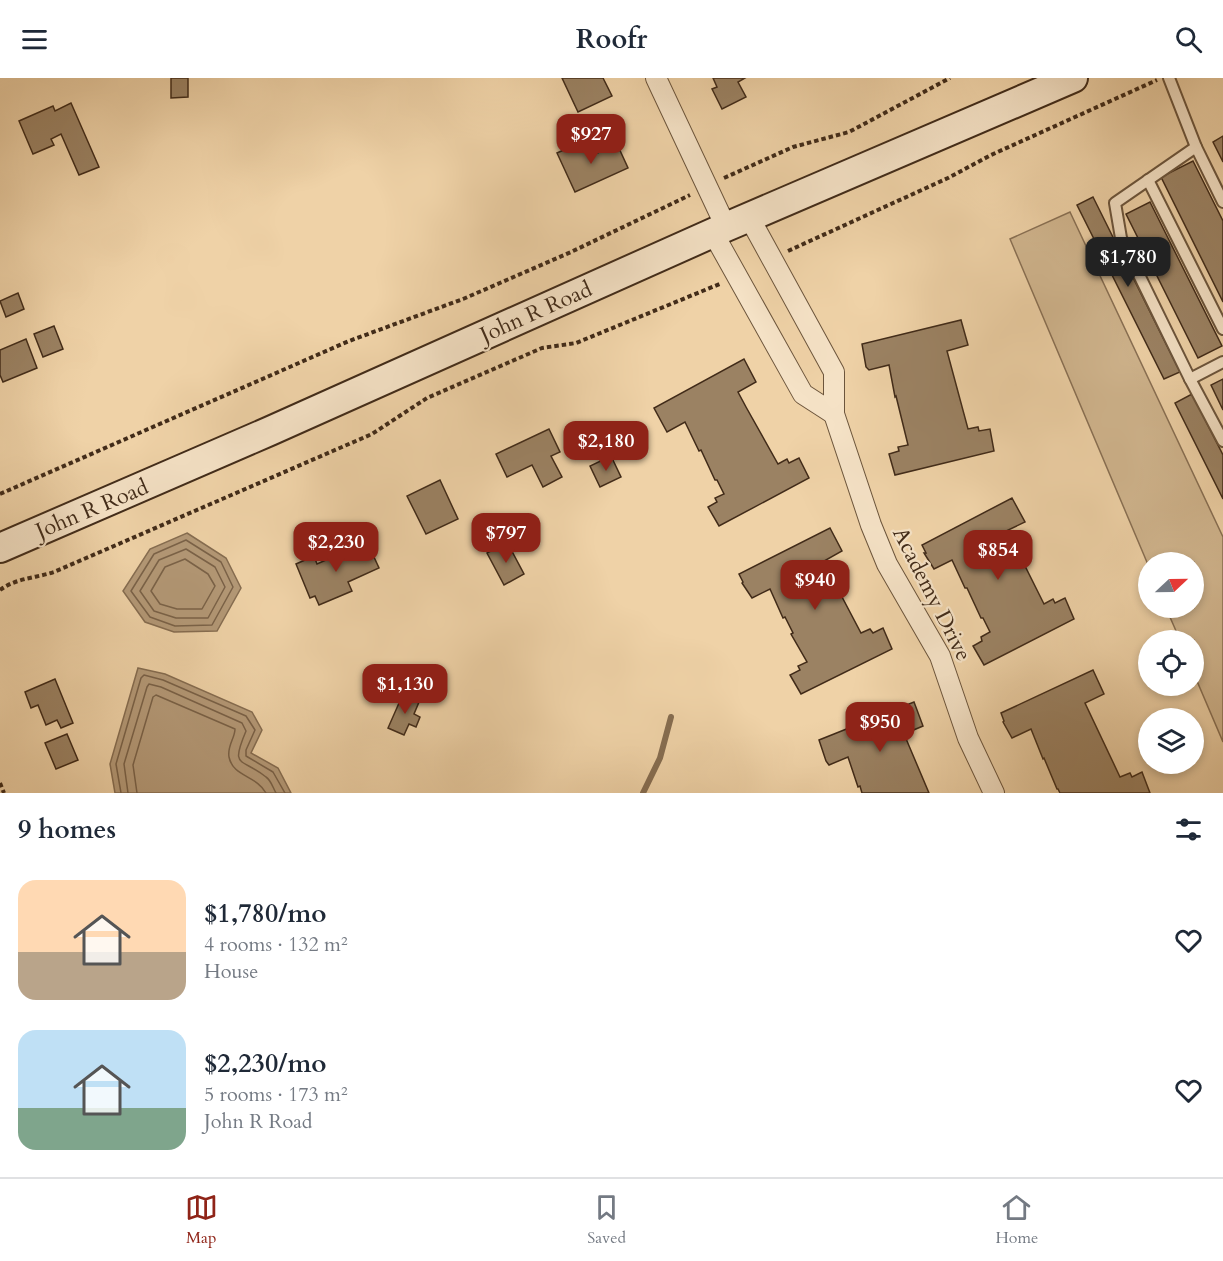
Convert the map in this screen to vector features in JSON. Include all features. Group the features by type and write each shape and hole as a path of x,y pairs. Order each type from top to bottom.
{"main road":[{"name":"John R Road","path":"0,548 270,431 729,226 1073,78"}],"street":[{"path":"656,78 707,187 729,226 737,276 803,394 834,414"},
{"name":"Academy Drive","path":"729,226 772,259 834,372 834,414 871,525 883,554 940,656 968,738 994,793"}],"lane":[{"path":"1169,78 1196,147 1223,202"},
{"path":"1196,147 1115,203 1121,238 1223,441"},
{"path":"1148,180 1223,329"},
{"path":"1190,379 1223,362"}],"path":[{"path":"0,494 349,341 463,299 571,252 793,147 849,132 950,78"},
{"path":"772,259 1160,78"},
{"path":"0,590 19,580 37,578 54,572 372,434 427,398 542,348 576,343 737,276"},
{"path":"0,783 4,793"}],"shaded area":[{"path":"1070,212 1223,537 1223,742 1203,696 1204,630 1176,630 1170,618 1204,618 1204,552 1143,552 1010,239"}],"water":[{"path":"187,533 226,558 241,588 217,631 174,632 145,622 123,591 150,549"},
{"path":"138,668 165,674 252,712 262,730 251,753 278,768 291,793 115,793 110,764"}],"building":[{"path":"171,78 188,78 188,97 171,98"},
{"path":"562,78 603,78 612,96 578,112"},
{"path":"713,78 745,78 738,82 746,97 722,109 712,89 717,87"},
{"path":"71,103 99,167 79,175 61,134 51,139 54,145 33,154 19,121 53,106 55,111"},
{"path":"1223,136 1223,162 1213,142"},
{"path":"584,141 591,156 617,144 628,168 575,192 557,153"},
{"path":"1193,161 1223,221 1223,302 1161,177"},
{"path":"1093,197 1180,372 1164,379 1077,205"},
{"path":"1150,202 1222,346 1198,358 1126,214"},
{"path":"18,293 24,309 6,317 0,301"},
{"path":"961,320 968,345 947,351 968,429 978,427 979,431 990,429 994,451 895,475 889,454 899,451 898,447 908,445 889,365 869,370 866,367 862,344"},
{"path":"54,326 63,349 43,357 34,334"},
{"path":"26,339 37,368 3,382 0,375 0,350"},
{"path":"744,359 756,382 738,392 746,407 778,464 787,459 789,463 799,458 809,478 719,526 708,507 717,502 715,498 724,494 701,450 699,451 685,422 667,432 654,408"},
{"path":"1223,379 1223,410 1211,385"},
{"path":"1192,394 1223,455 1223,499 1175,403"},
{"path":"549,429 560,452 551,456 562,477 543,487 532,465 507,477 496,454"},
{"path":"611,456 621,477 600,487 590,466"},
{"path":"440,480 458,519 426,534 407,496"},
{"path":"1012,498 1025,522 1006,531 1044,604 1053,599 1055,603 1065,598 1074,619 984,665 973,646 982,641 981,637 990,632 983,618 952,560 934,569 922,545"},
{"path":"830,528 842,551 824,561 831,576 861,633 870,629 873,633 883,628 892,649 801,694 790,675 800,670 798,666 807,662 791,634 793,633 785,617 783,618 770,589 752,598 739,574"},
{"path":"367,542 379,568 348,582 352,591 319,605 315,596 310,598 296,564 314,556 317,564"},
{"path":"507,542 524,574 504,585 487,553"},
{"path":"1093,670 1104,694 1085,703 1120,777 1130,773 1132,777 1143,774 1150,793 1060,793 1031,729 1012,738 1001,713"},
{"path":"55,679 73,723 61,728 57,720 46,725 38,705 31,708 25,692"},
{"path":"403,694 419,702 414,714 420,717 416,727 409,724 404,735 388,728"},
{"path":"914,702 923,726 904,734 929,793 862,793 848,757 829,765 826,761 819,740"},
{"path":"67,734 78,760 56,769 45,743"}],"waterway":[{"path":"643,793 660,758 671,717"}]}
